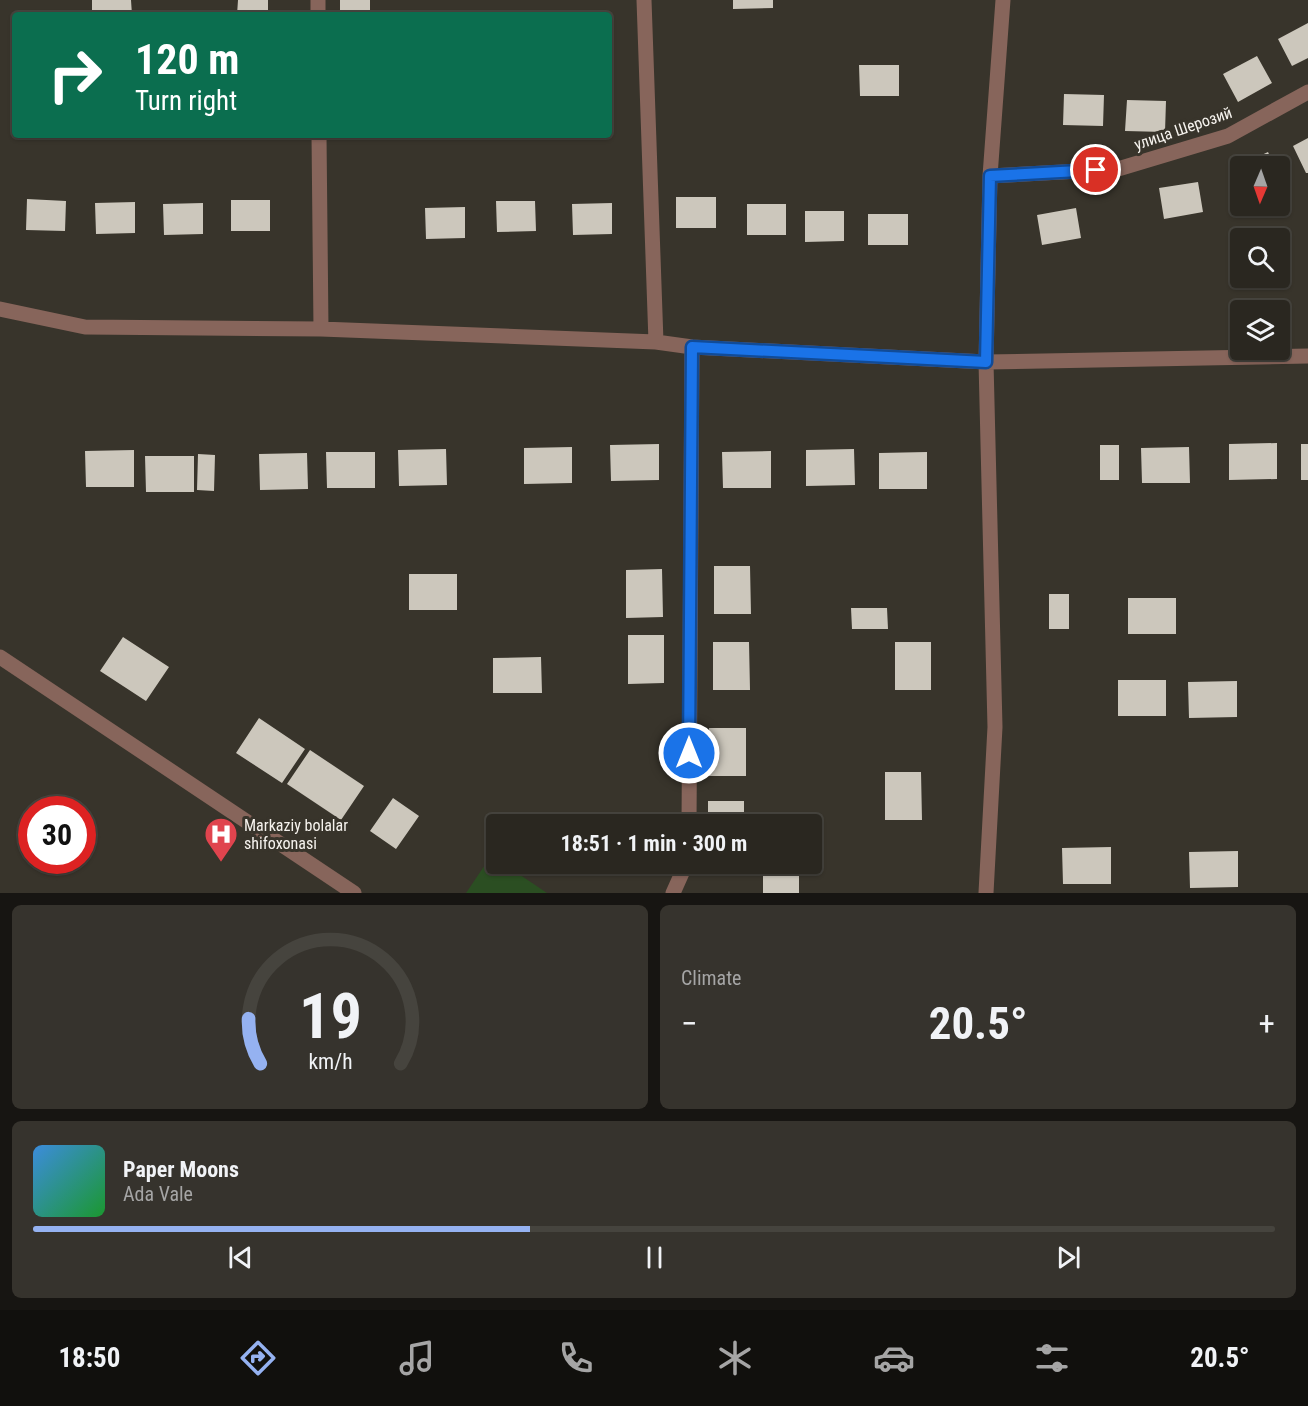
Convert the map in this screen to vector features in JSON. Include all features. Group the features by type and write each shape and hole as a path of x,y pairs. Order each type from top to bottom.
{"street":[{"path":"644,0 656,342"},
{"path":"986,893 995,727 986,362 990,176 1003,0"},
{"name":"улица Шерозий","path":"990,176 1118,169 1228,136 1308,92"},
{"path":"319,138 321,329"},
{"path":"0,309 85,327 321,329 656,342 692,347 986,362 1308,356"},
{"path":"689,814 692,347"},
{"path":"0,657 354,893"},
{"path":"673,893 682,874"}],"green space":[{"path":"486,863 486,874 519,874 547,893 466,893"}],"building":[{"path":"92,0 131,0 132,12 92,12"},
{"path":"238,0 268,0 268,12 237,12"},
{"path":"340,0 370,0 370,12 340,12"},
{"path":"733,0 773,0 773,8 733,9"},
{"path":"1308,23 1308,58 1292,66 1278,39"},
{"path":"1257,56 1272,83 1238,102 1223,74"},
{"path":"859,65 899,65 899,96 860,96"},
{"path":"1064,94 1104,95 1103,126 1063,125"},
{"path":"1127,100 1166,101 1165,132 1125,131"},
{"path":"1308,138 1308,173 1306,173 1293,146"},
{"path":"1198,182 1203,212 1164,219 1159,188"},
{"path":"676,197 716,197 716,228 676,228"},
{"path":"27,199 66,201 65,231 26,230"},
{"path":"231,200 270,200 270,231 231,231"},
{"path":"496,201 535,201 536,231 497,232"},
{"path":"135,202 135,233 96,234 95,203"},
{"path":"203,203 203,234 164,235 163,204"},
{"path":"612,203 612,234 573,235 572,204"},
{"path":"747,204 786,204 786,235 747,235"},
{"path":"465,207 465,238 426,239 425,208"},
{"path":"1076,208 1081,238 1042,245 1037,215"},
{"path":"805,211 844,211 844,241 805,242"},
{"path":"868,214 908,214 908,245 868,245"},
{"path":"1277,443 1277,479 1229,480 1229,444"},
{"path":"659,444 659,480 611,481 610,445"},
{"path":"1301,444 1308,444 1308,480 1301,480"},
{"path":"1100,445 1119,445 1119,480 1100,480"},
{"path":"572,447 572,483 524,484 524,448"},
{"path":"1189,447 1190,483 1142,483 1141,448"},
{"path":"446,449 447,485 399,486 398,450"},
{"path":"854,449 855,485 806,486 806,450"},
{"path":"134,450 134,487 86,487 85,451"},
{"path":"771,451 771,488 723,488 722,452"},
{"path":"326,452 375,452 375,488 327,488"},
{"path":"927,452 927,489 879,489 879,453"},
{"path":"307,453 308,489 260,490 259,454"},
{"path":"198,454 215,455 214,491 197,490"},
{"path":"145,456 194,456 194,492 146,492"},
{"path":"714,566 750,566 751,614 714,614"},
{"path":"662,569 663,617 626,618 626,570"},
{"path":"409,574 457,574 457,610 409,610"},
{"path":"1049,594 1069,594 1069,629 1049,629"},
{"path":"1128,598 1176,598 1176,634 1128,634"},
{"path":"851,608 887,608 888,629 852,629"},
{"path":"628,635 664,635 664,683 628,684"},
{"path":"123,637 169,667 146,701 100,671"},
{"path":"713,642 749,642 750,690 713,690"},
{"path":"895,642 931,642 931,690 895,690"},
{"path":"541,657 542,693 493,693 493,658"},
{"path":"1118,680 1166,680 1166,716 1118,716"},
{"path":"1237,681 1237,717 1189,718 1188,682"},
{"path":"259,718 305,749 282,783 236,753"},
{"path":"709,728 746,728 746,776 709,776"},
{"path":"310,750 364,786 341,820 287,784"},
{"path":"885,772 921,772 922,820 885,820"},
{"path":"393,798 419,816 396,849 370,831"},
{"path":"708,801 744,801 744,814 708,814"},
{"path":"1111,847 1111,884 1063,884 1062,848"},
{"path":"1238,851 1238,887 1190,888 1189,852"},
{"path":"763,874 799,874 799,893 763,893"}],"place":[{"name":"Markaziy bolalar shifoxonasi","path":"221,863"}],"route":[{"path":"689,753 692,347 986,362 990,176 1096,170"}]}
